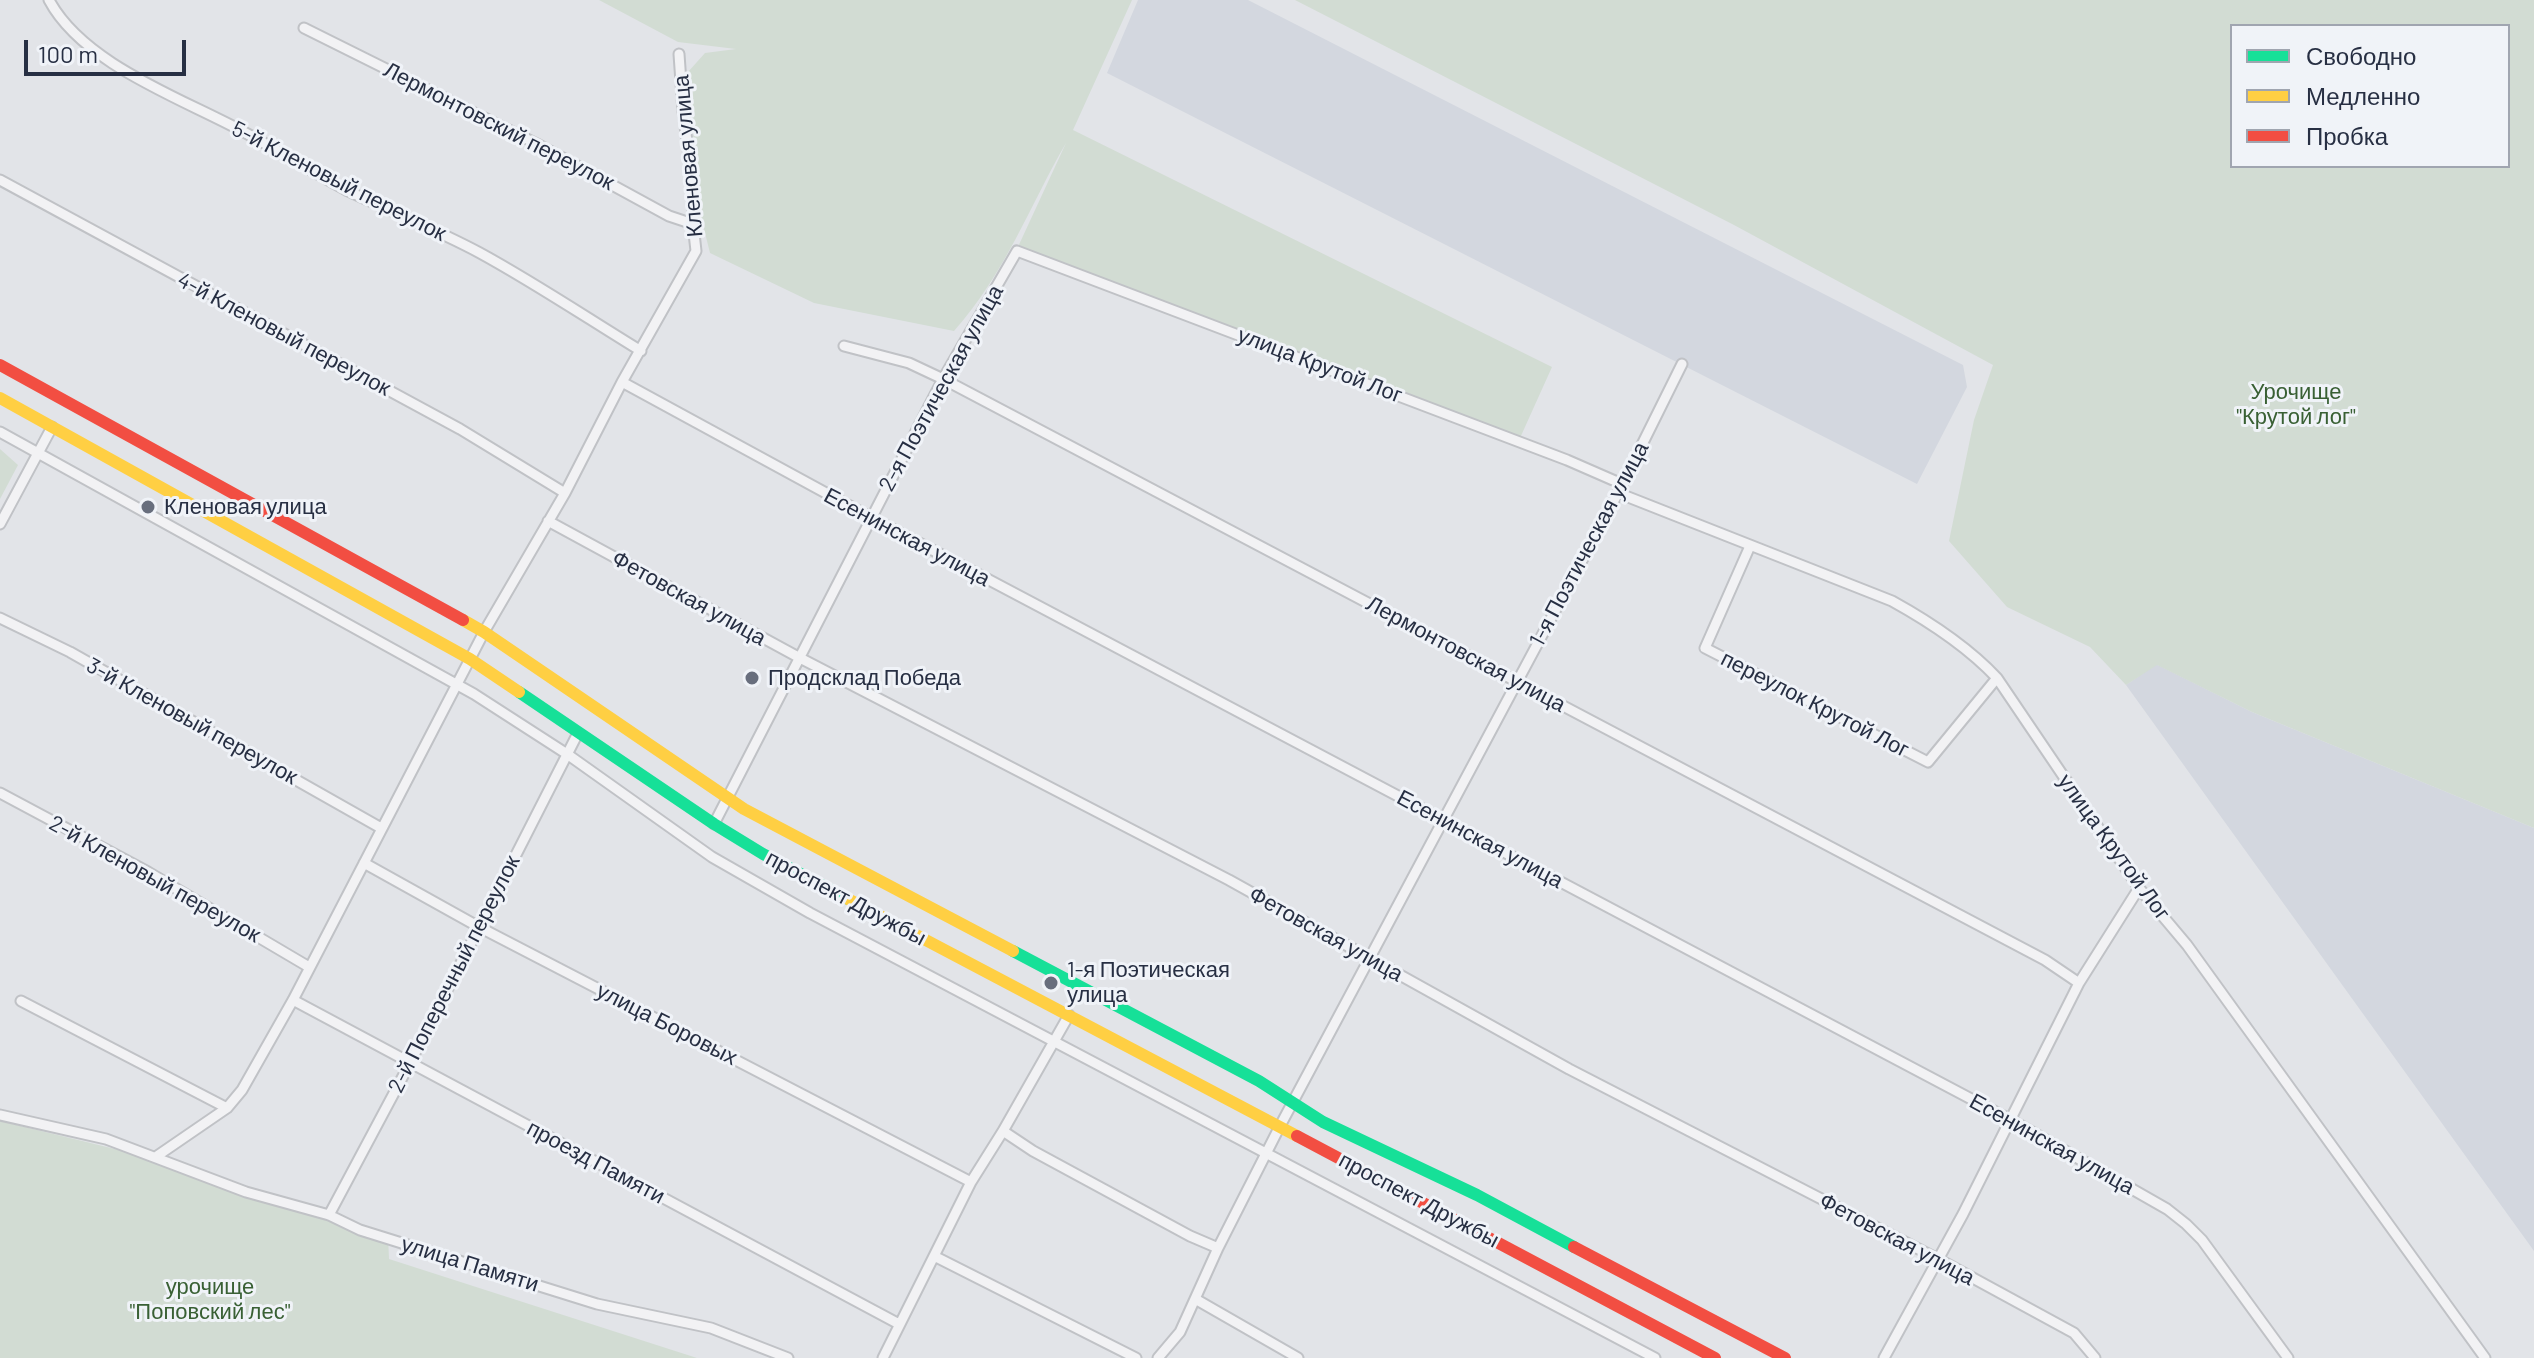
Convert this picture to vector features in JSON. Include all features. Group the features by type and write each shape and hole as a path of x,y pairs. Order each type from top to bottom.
{"street":[{"name":"5-й Кленовый переулок","path":"49,0 57,15 75,34 118,66 173,98 241,130 348,191 482,254 641,351"},
{"name":"Лермонтовский переулок","path":"304,28 523,136 669,216 693,224"},
{"name":"Кленовая улица","path":"157,1156 227,1108 242,1090 293,1000 484,632 565,493 622,382 696,251 693,187 679,54"},
{"name":"4-й Кленовый переулок","path":"0,180 460,429 565,493"},
{"name":"2-я Поэтическая улица","path":"714,824 870,517 943,379 1017,251"},
{"name":"улица Крутой Лог","path":"1017,251 1508,438 1750,546 1892,601 1922,617 1978,657 1997,678 2139,888 2187,945 2485,1358"},
{"name":"Лермонтовская улица","path":"844,346 909,363 943,379 2045,960 2079,983"},
{"name":"1-я Поэтическая улица","path":"1158,1358 1180,1332 1197,1300 1218,1248 1280,1126 1620,489 1682,364"},
{"path":"0,365 484,632 728,798 1259,1081 1323,1122 1477,1195 1785,1358"},
{"name":"Есенинская улица","path":"622,382 870,517 2011,1120 2167,1209 2202,1240 2288,1358"},
{"name":"проспект Дружбы","path":"0,398 470,659 763,854 1715,1358"},
{"path":"0,524 52,427"},
{"path":"0,432 458,685 567,754 712,857 810,913 1655,1358"},
{"name":"Фетовская улица","path":"548,521 800,658 1229,880 1569,1069 1938,1259 2074,1333 2095,1358"},
{"name":"переулок Крутой Лог","path":"1750,546 1705,648 1928,762 1997,678"},
{"name":"3-й Кленовый переулок","path":"0,618 70,652 381,828"},
{"name":"2-й Поперечный переулок","path":"329,1215 578,733"},
{"name":"2-й Кленовый переулок","path":"0,793 148,872 309,967"},
{"name":"улица Боровых","path":"364,863 479,927 971,1182"},
{"path":"1884,1358 2011,1120 2079,983 2139,888"},
{"name":"проезд Памяти","path":"293,1000 899,1324"},
{"path":"21,1001 227,1108"},
{"path":"883,1358 971,1182 1069,1015"},
{"name":"улица Памяти","path":"0,1115 106,1139 246,1192 329,1215 360,1230 597,1304 711,1328 788,1358"},
{"path":"1003,1131 1059,1166 1218,1248"},
{"path":"934,1256 1136,1358"},
{"path":"1197,1300 1298,1358"}],"shaded area":[{"path":"1138,0 1248,0 1963,365 1967,387 1917,484 1107,73"},
{"path":"2156,664 2252,712 2534,828 2534,1251 2126,685"}],"green space":[{"path":"599,0 1132,0 1073,130 1552,367 1520,438 1017,249 1066,143 1002,263 954,331 814,303 710,253 699,209 688,72 705,53 736,49 678,42"},
{"name":"Урочище \"Крутой лог\"","path":"1295,0 2534,0 2534,828 2252,712 2157,665 2126,685 2090,647 2007,607 1949,541 1974,420 1993,365 1734,225"},
{"path":"0,449 18,465 0,499"},
{"name":"урочище \"Поповский лес\"","path":"0,1121 152,1158 388,1236 389,1259 697,1358 0,1358"}],"traffic: fast":[{"path":"519,692 714,824 848,899"},
{"path":"1013,951 1259,1081 1323,1122 1477,1195 1574,1247"}],"traffic: slow":[{"path":"0,398 470,659 519,692"},
{"path":"463,620 744,809 1013,951"},
{"path":"848,899 1297,1136"}],"traffic: jam":[{"path":"0,365 463,620"},
{"path":"1297,1136 1715,1358"},
{"path":"1574,1247 1785,1358"}],"place":[{"name":"Кленовая улица","path":"148,507"},
{"name":"Продсклад Победа","path":"752,678"},
{"name":"1-я Поэтическая улица","path":"1051,983"}]}
